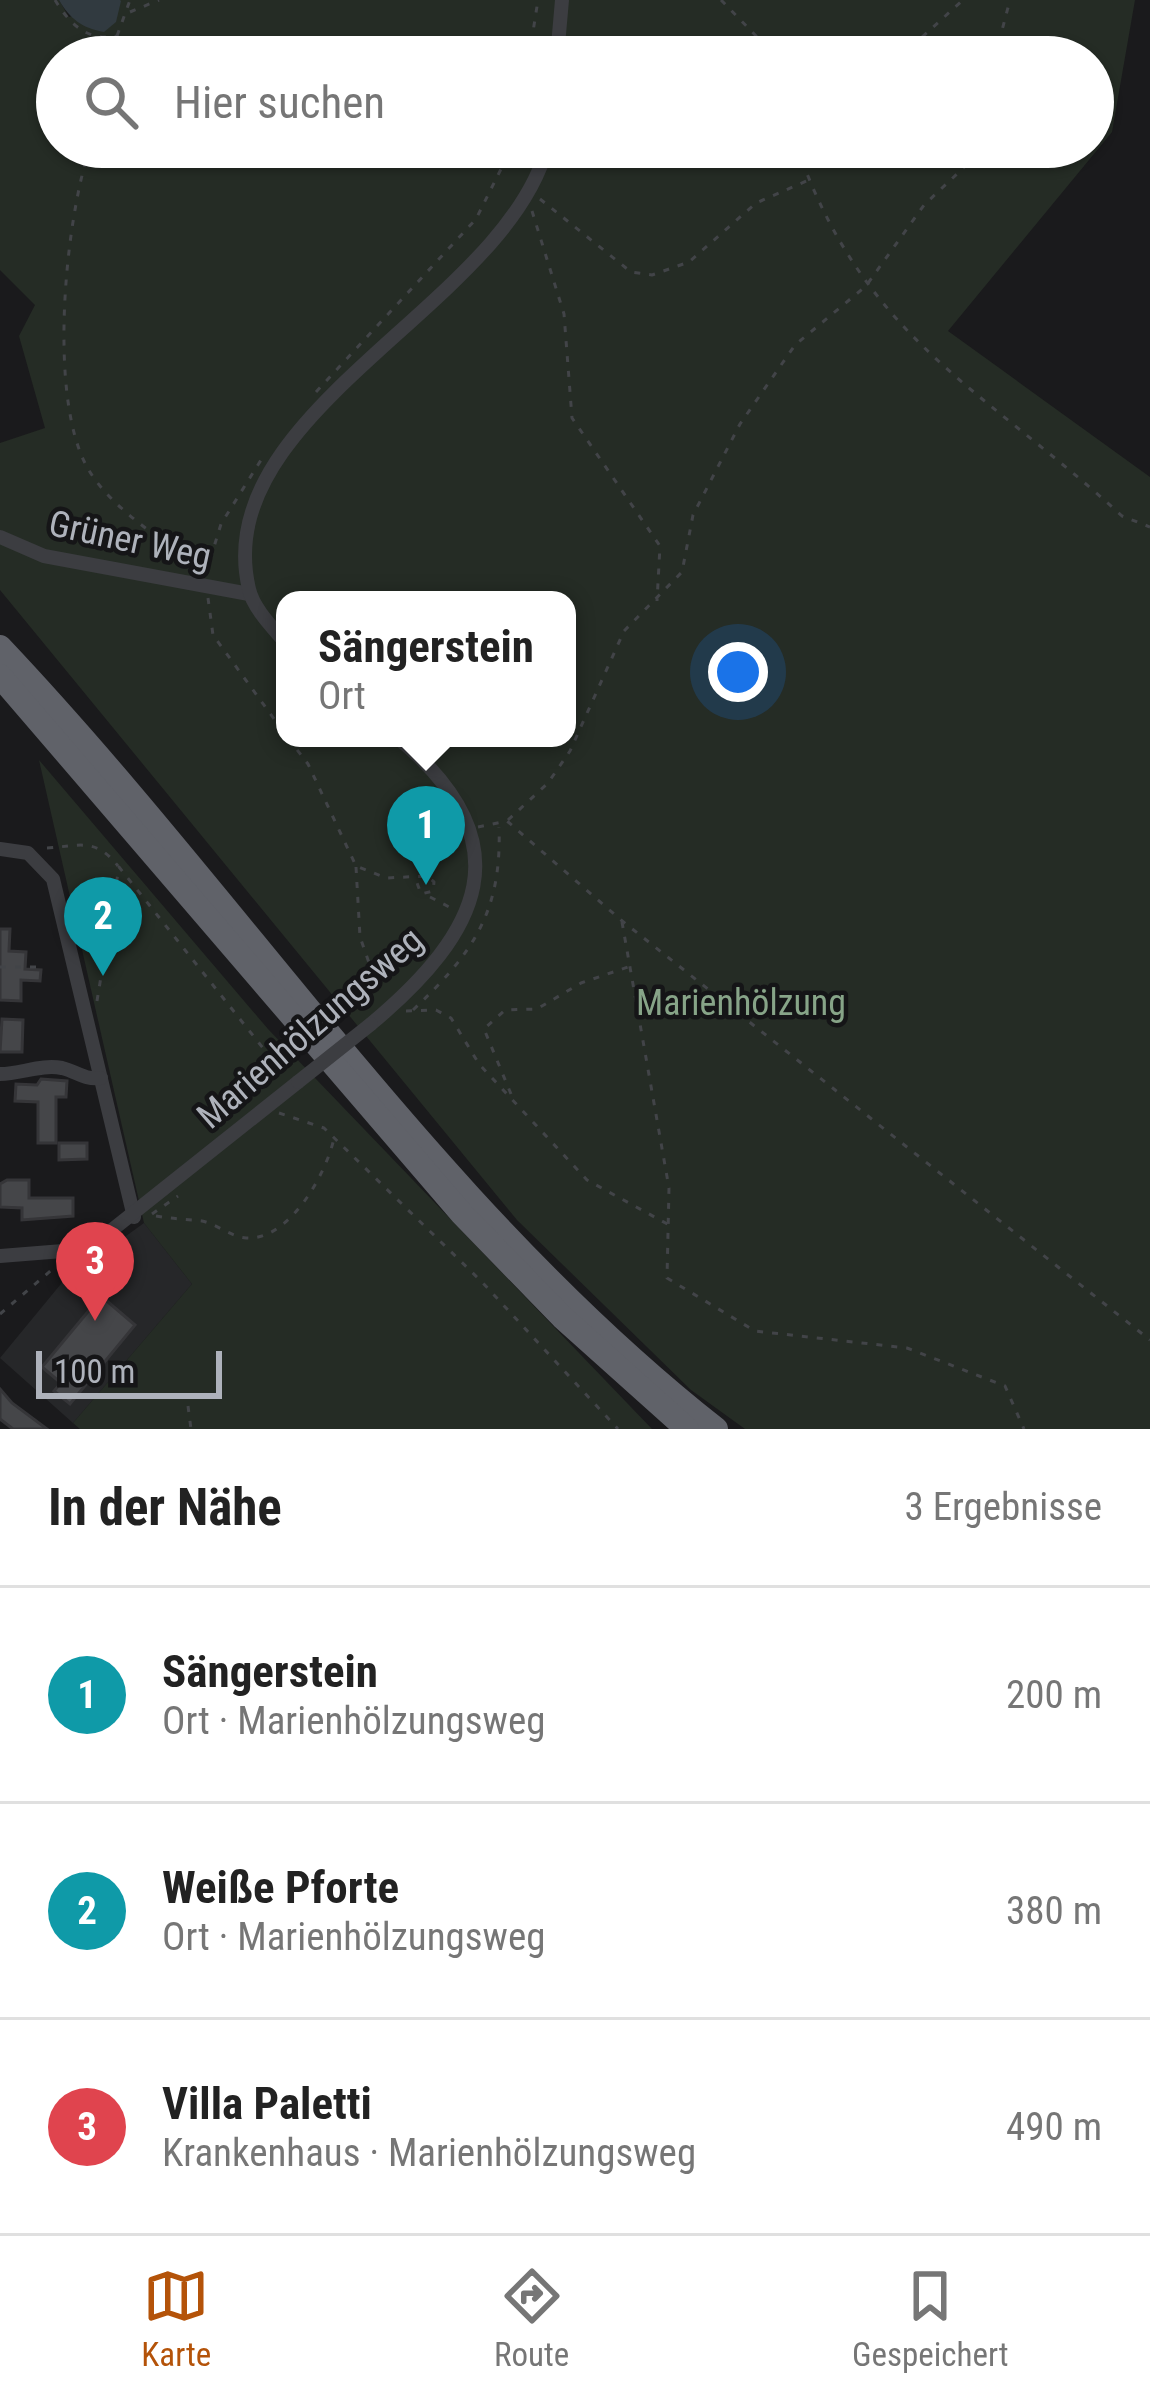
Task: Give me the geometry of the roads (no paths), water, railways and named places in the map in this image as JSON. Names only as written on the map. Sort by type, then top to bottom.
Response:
[{"type":"highway","points":[[0,647],[477,1205],[575,1305],[716,1429]]},
{"type":"highway","points":[[0,676],[446,1197],[562,1317],[687,1429]]},
{"type":"street","points":[[559,36],[562,0]]},
{"type":"street","points":[[276,630],[249,594],[253,515],[289,445],[373,354],[481,257],[528,196],[539,168]]},
{"type":"street","name":"Grüner Weg","points":[[0,537],[44,556],[249,594]]},
{"type":"street","name":"Marienhölzungsweg","points":[[0,1256],[88,1250],[436,967],[466,915],[473,861],[470,827],[461,801],[407,747]]},
{"type":"street","points":[[0,849],[43,854],[53,879],[134,1216]]},
{"type":"street","points":[[0,1074],[38,1067],[101,1078]]},
{"type":"place","name":"Sängerstein","points":[[426,885]]},
{"type":"place","name":"Weiße Pforte","points":[[103,976]]},
{"type":"place","name":"Villa Paletti","points":[[95,1321]]},
{"type":"park label","name":"Marienhölzung","points":[[741,1003]]}]
